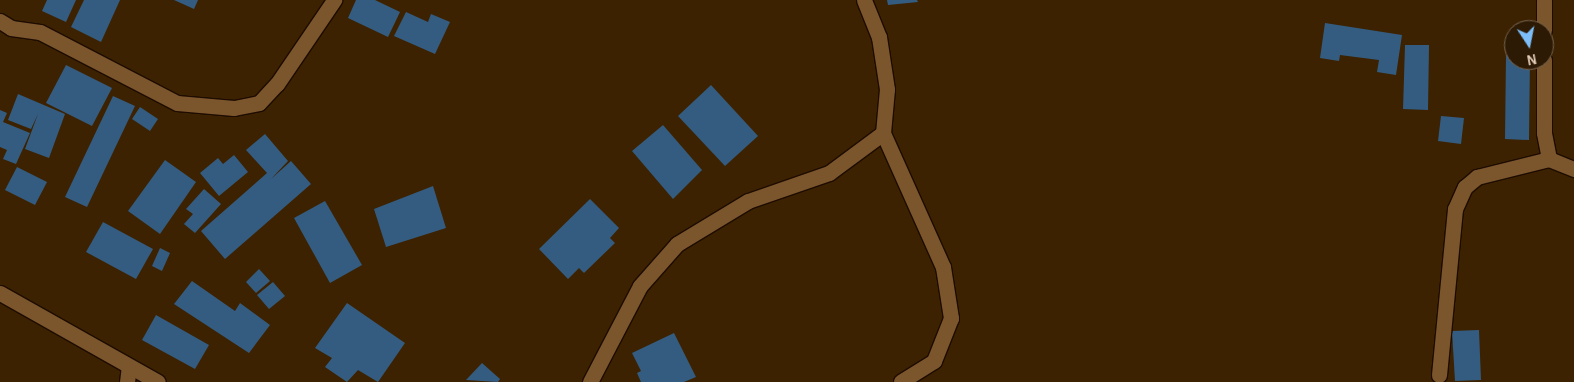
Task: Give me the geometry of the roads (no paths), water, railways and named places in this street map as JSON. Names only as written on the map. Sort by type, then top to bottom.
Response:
[{"type":"street","points":[[0,22],[11,28],[40,32],[177,103],[234,108],[260,103],[278,84],[334,0]]},
{"type":"street","points":[[864,0],[879,37],[887,89],[883,133],[943,267],[951,318],[934,361],[900,382]]},
{"type":"street","points":[[1544,0],[1544,20]]},
{"type":"street","points":[[1544,70],[1544,133],[1549,159]]},
{"type":"street","points":[[590,382],[640,286],[677,244],[748,201],[829,173],[883,133]]},
{"type":"street","points":[[1439,375],[1455,209],[1465,187],[1477,177],[1549,159],[1574,169]]},
{"type":"street","points":[[0,293],[158,382]]},
{"type":"street","points":[[127,382],[129,366]]}]
